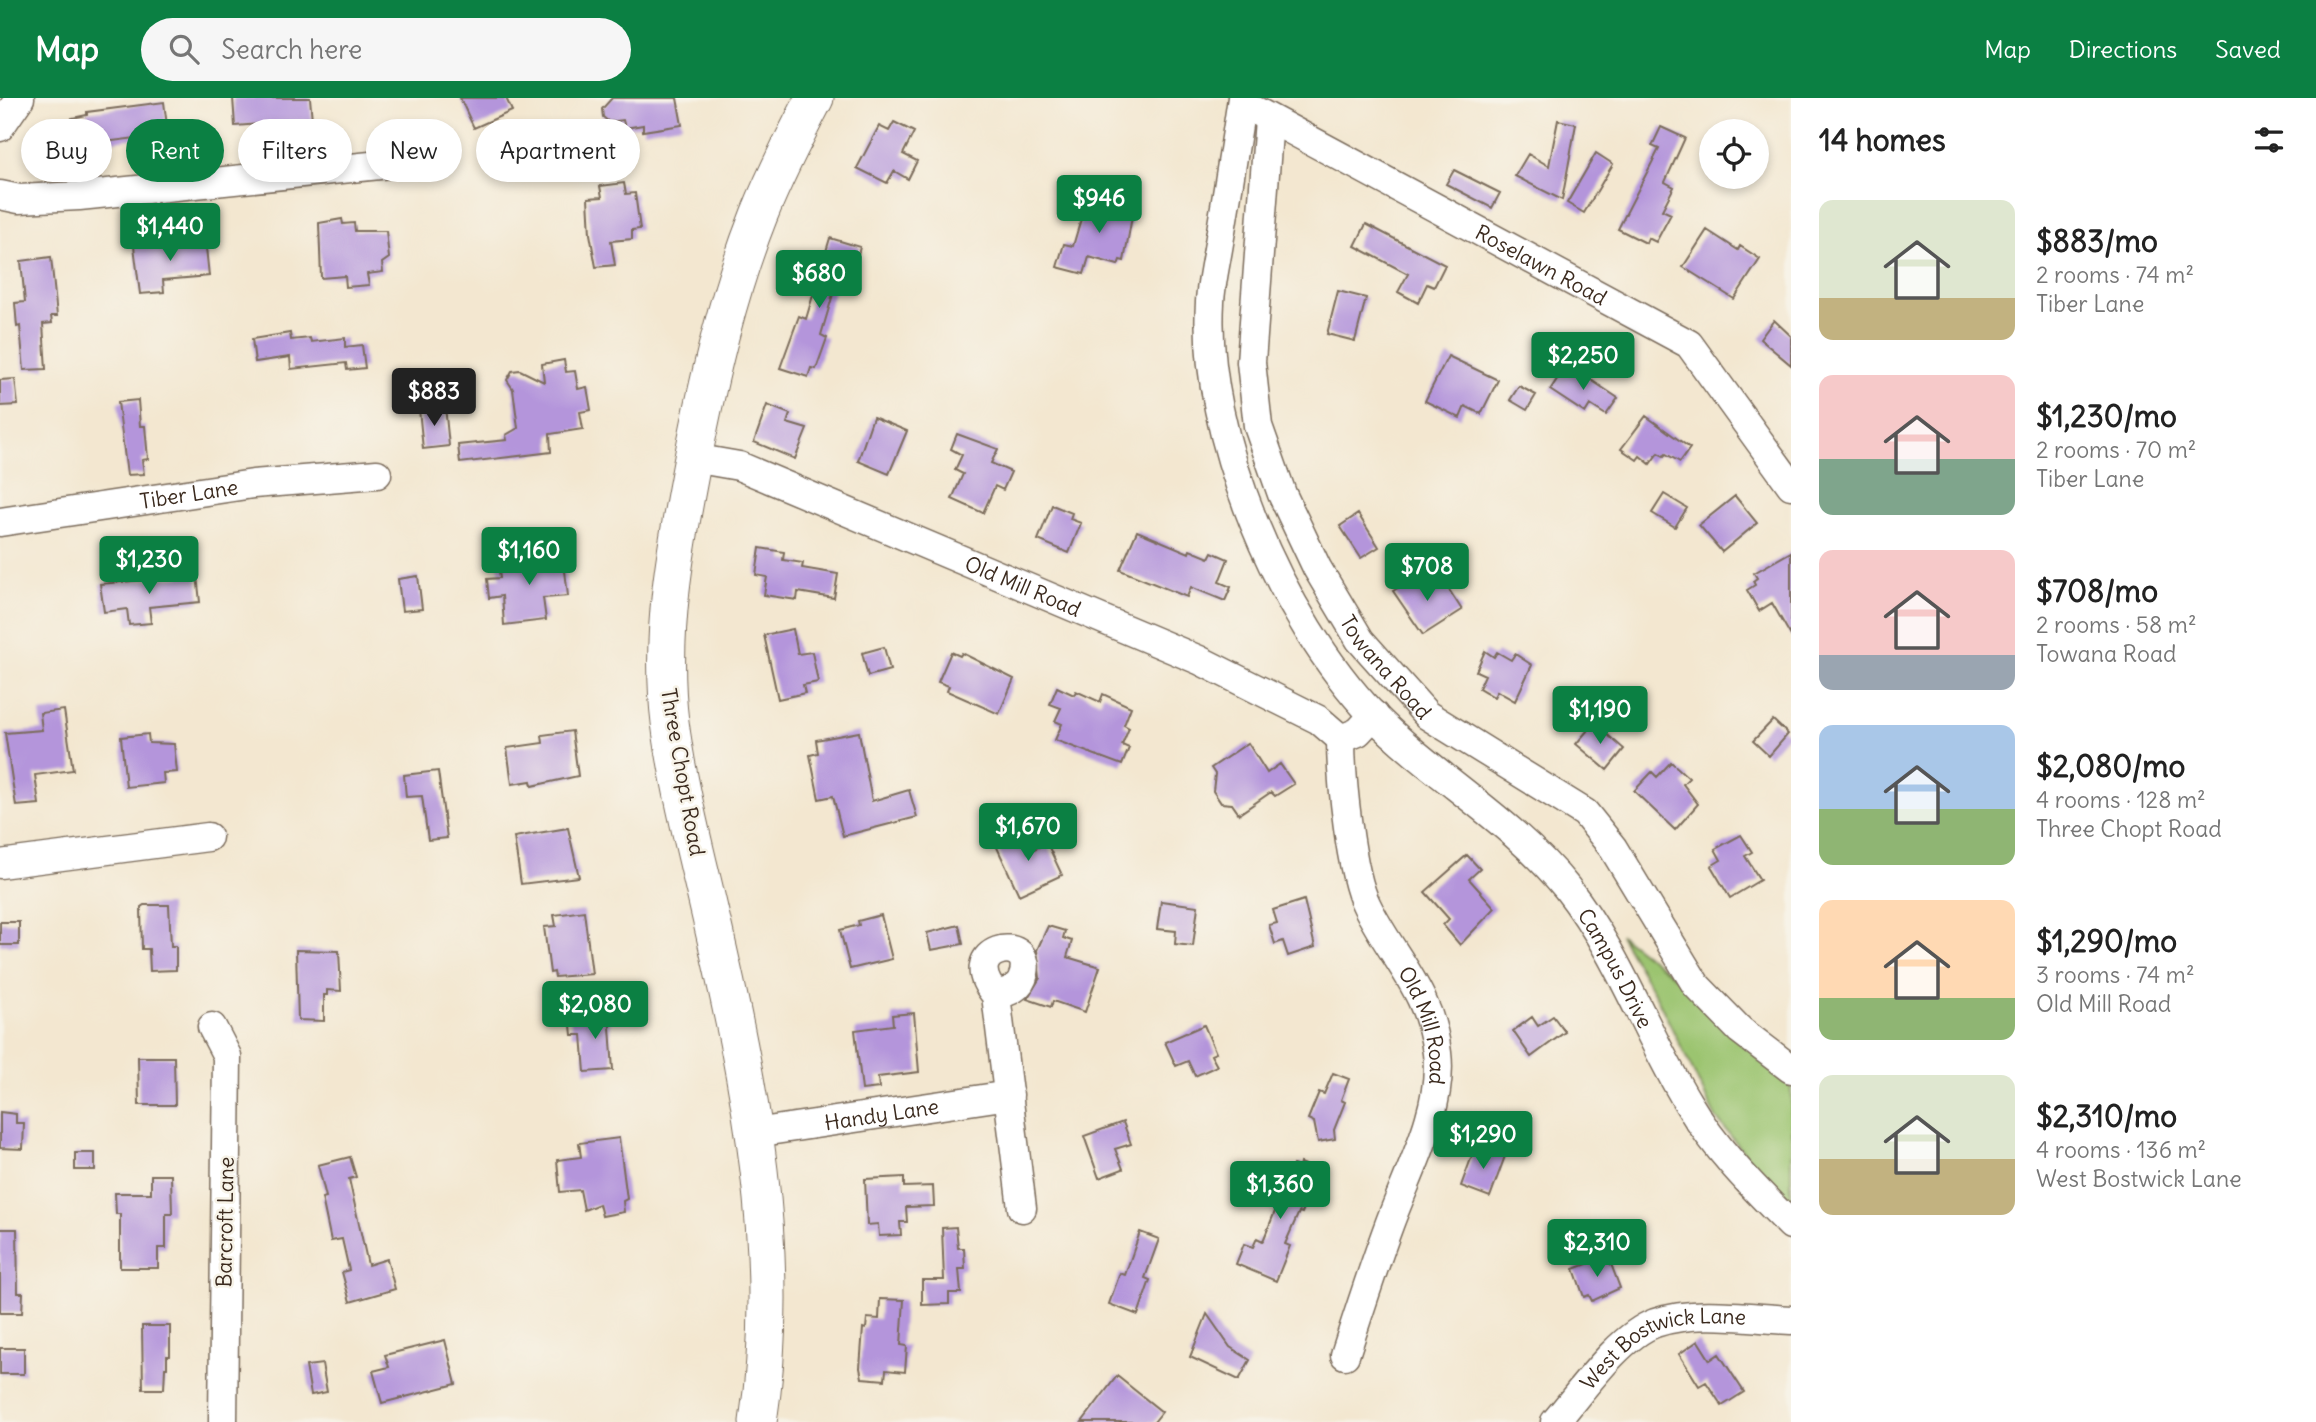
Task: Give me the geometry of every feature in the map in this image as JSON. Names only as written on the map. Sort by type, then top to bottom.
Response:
[{"type":"main road","name":"Three Chopt Road","points":[[758,1422],[768,1322],[766,1257],[755,1133],[733,1012],[680,781],[667,696],[668,610],[693,458],[716,350],[744,259],[776,177],[815,98]]},
{"type":"street","points":[[0,127],[20,98]]},
{"type":"street","name":"Roselawn Road","points":[[1242,101],[1689,344],[1791,485]]},
{"type":"street","name":"Towana Road","points":[[1242,101],[1209,303],[1214,377],[1228,446],[1248,509],[1293,605],[1334,667],[1374,715],[1405,743]]},
{"type":"street","name":"Towana Road","points":[[1269,118],[1251,362],[1258,426],[1282,494],[1317,568],[1360,640],[1427,715],[1585,813],[1613,848],[1696,985],[1740,1030],[1791,1069]]},
{"type":"street","points":[[0,195],[19,199],[79,196],[366,166]]},
{"type":"street","name":"Old Mill Road","points":[[693,458],[739,467],[1199,660],[1319,720],[1341,739],[1341,772],[1361,891],[1372,916],[1412,978],[1429,1018],[1437,1054],[1435,1102],[1381,1246],[1345,1355]]},
{"type":"street","name":"Tiber Lane","points":[[0,522],[253,484],[377,474]]},
{"type":"street","points":[[1341,739],[1358,732],[1374,715]]},
{"type":"street","points":[[1405,743],[1427,715]]},
{"type":"street","name":"Campus Drive","points":[[1405,743],[1517,835],[1565,886],[1614,957],[1689,1106],[1749,1183],[1791,1224]]},
{"type":"street","points":[[0,864],[208,837]]},
{"type":"street","points":[[996,995],[1022,1208]]},
{"type":"street","name":"Barcroft Lane","points":[[212,1027],[227,1056],[223,1422]]},
{"type":"street","name":"Handy Lane","points":[[755,1133],[1009,1095]]},
{"type":"street","name":"West Bostwick Lane","points":[[1555,1422],[1631,1338],[1656,1323],[1692,1317],[1791,1320]]},
{"type":"green space","points":[[1620,935],[1791,1066],[1791,1210],[1716,1118],[1657,998]]},
{"type":"building","points":[[233,98],[310,98],[312,119],[238,119],[238,126],[235,126]]},
{"type":"building","points":[[460,98],[506,98],[512,111],[494,119],[476,119],[474,128]]},
{"type":"building","points":[[612,98],[677,98],[682,125],[643,131],[640,119],[605,119],[602,109]]},
{"type":"building","points":[[164,102],[166,119],[126,119],[126,139],[112,141],[112,119],[72,119],[87,115],[87,112]]},
{"type":"building","points":[[1558,120],[1576,124],[1562,200],[1515,176],[1528,154],[1549,166]]},
{"type":"building","points":[[894,122],[914,132],[903,154],[917,161],[908,179],[894,171],[887,183],[857,168],[879,126],[889,131]]},
{"type":"building","points":[[1661,127],[1685,138],[1665,182],[1674,187],[1662,210],[1671,214],[1656,242],[1648,238],[1646,243],[1618,229],[1659,149],[1652,146]]},
{"type":"building","points":[[1596,153],[1613,164],[1584,213],[1567,203]]},
{"type":"building","points":[[1454,170],[1500,193],[1492,208],[1446,184]]},
{"type":"building","points":[[624,183],[626,194],[635,193],[640,229],[632,230],[632,239],[611,241],[615,265],[596,267],[590,234],[588,198],[602,197],[600,186]]},
{"type":"building","points":[[1097,193],[1118,197],[1116,208],[1133,211],[1124,261],[1120,260],[1118,265],[1089,257],[1084,274],[1057,267],[1064,244],[1073,246],[1086,202],[1095,203]]},
{"type":"building","points":[[342,219],[343,224],[354,223],[355,231],[386,231],[389,258],[382,263],[383,272],[367,274],[369,285],[346,287],[345,276],[321,278],[319,223]]},
{"type":"building","points":[[1366,224],[1445,265],[1434,287],[1427,284],[1418,303],[1398,292],[1408,274],[1355,246]]},
{"type":"building","points":[[1707,230],[1738,250],[1740,246],[1760,259],[1734,299],[1683,267]]},
{"type":"building","points":[[205,238],[209,276],[163,280],[164,292],[140,294],[134,246]]},
{"type":"building","points":[[830,238],[860,247],[856,263],[851,262],[844,286],[836,284],[821,335],[827,338],[816,369],[811,368],[808,377],[780,368],[799,316],[806,319]]},
{"type":"building","points":[[51,257],[57,316],[51,316],[52,323],[43,324],[46,369],[24,370],[15,303],[25,302],[21,261]]},
{"type":"building","points":[[1338,291],[1366,298],[1355,341],[1327,334]]},
{"type":"building","points":[[1774,320],[1791,336],[1791,365],[1760,339]]},
{"type":"building","points":[[290,333],[291,340],[310,338],[311,342],[345,338],[345,347],[362,345],[365,368],[347,370],[346,363],[291,369],[290,357],[255,362],[252,339]]},
{"type":"building","points":[[1448,356],[1498,380],[1481,414],[1465,406],[1460,418],[1425,401]]},
{"type":"building","points":[[564,360],[566,372],[575,371],[578,389],[587,387],[591,410],[580,412],[583,429],[550,434],[551,452],[460,463],[458,445],[507,440],[506,435],[518,428],[513,389],[507,380],[512,371],[520,370],[544,382],[542,364]]},
{"type":"building","points":[[1567,364],[1618,398],[1606,415],[1590,405],[1585,413],[1550,390]]},
{"type":"building","points":[[15,379],[18,405],[0,406],[0,380]]},
{"type":"building","points":[[1519,386],[1536,395],[1527,410],[1510,400]]},
{"type":"building","points":[[138,400],[140,426],[145,426],[148,459],[142,460],[144,474],[127,475],[118,402]]},
{"type":"building","points":[[767,405],[790,414],[787,423],[807,429],[795,459],[754,442]]},
{"type":"building","points":[[445,406],[449,446],[423,449],[419,409]]},
{"type":"building","points":[[1646,416],[1690,448],[1680,462],[1666,454],[1664,456],[1658,453],[1650,464],[1640,456],[1637,460],[1621,449]]},
{"type":"building","points":[[873,417],[907,431],[889,474],[858,461]]},
{"type":"building","points":[[957,434],[998,449],[991,463],[1011,472],[1003,490],[995,486],[983,513],[952,499],[963,474],[955,470],[962,455],[951,449]]},
{"type":"building","points":[[1664,494],[1687,508],[1675,527],[1652,513]]},
{"type":"building","points":[[1735,496],[1757,523],[1722,552],[1699,525]]},
{"type":"building","points":[[1052,505],[1072,513],[1070,519],[1081,523],[1069,553],[1038,540]]},
{"type":"building","points":[[1358,514],[1379,547],[1361,558],[1340,526]]},
{"type":"building","points":[[1137,531],[1189,553],[1190,550],[1209,558],[1212,552],[1228,559],[1219,582],[1231,587],[1225,601],[1191,587],[1187,597],[1120,570]]},
{"type":"building","points":[[760,548],[784,552],[783,560],[803,563],[802,568],[838,574],[834,598],[798,592],[797,600],[764,595],[767,577],[756,575]]},
{"type":"building","points":[[1791,552],[1791,636],[1772,603],[1759,611],[1747,590],[1755,585],[1753,581],[1757,578],[1754,573]]},
{"type":"building","points":[[563,554],[568,596],[543,598],[546,620],[504,625],[502,596],[489,598],[487,579],[500,578],[498,564]]},
{"type":"building","points":[[1422,573],[1431,586],[1442,579],[1462,610],[1423,635],[1393,591]]},
{"type":"building","points":[[197,575],[200,602],[149,607],[151,623],[129,625],[127,609],[104,612],[100,584]]},
{"type":"building","points":[[418,576],[422,609],[402,611],[398,579]]},
{"type":"building","points":[[793,629],[798,654],[812,652],[818,682],[803,685],[805,693],[778,699],[764,635]]},
{"type":"building","points":[[884,647],[890,670],[868,676],[862,653]]},
{"type":"building","points":[[1485,651],[1494,657],[1497,652],[1511,660],[1515,654],[1532,665],[1515,701],[1497,691],[1494,697],[1479,688],[1485,675],[1476,671]]},
{"type":"building","points":[[951,652],[960,656],[962,653],[1014,679],[999,714],[947,691],[949,686],[938,682]]},
{"type":"building","points":[[1057,687],[1074,695],[1076,691],[1100,702],[1103,694],[1131,707],[1124,725],[1129,728],[1122,745],[1129,748],[1122,765],[1055,740],[1062,724],[1055,721],[1061,708],[1050,704]]},
{"type":"building","points":[[64,710],[73,770],[35,775],[39,804],[16,806],[5,733],[42,730],[40,713]]},
{"type":"building","points":[[1773,720],[1788,734],[1769,756],[1753,741]]},
{"type":"building","points":[[1594,723],[1624,749],[1607,770],[1576,744]]},
{"type":"building","points":[[572,731],[578,776],[532,786],[531,781],[512,784],[507,748],[543,743],[542,735]]},
{"type":"building","points":[[859,732],[872,801],[909,790],[917,817],[843,836],[833,796],[819,799],[810,755],[818,753],[816,740]]},
{"type":"building","points":[[148,734],[149,743],[174,744],[177,772],[163,773],[164,783],[126,787],[121,737]]},
{"type":"building","points":[[1248,743],[1267,773],[1280,764],[1294,784],[1275,796],[1271,792],[1239,814],[1232,804],[1221,803],[1213,791],[1215,774],[1211,768]]},
{"type":"building","points":[[1671,762],[1689,778],[1683,784],[1698,804],[1675,830],[1634,791],[1652,772],[1657,777]]},
{"type":"building","points":[[438,771],[447,838],[428,840],[422,796],[406,797],[404,775]]},
{"type":"building","points":[[568,828],[579,877],[521,884],[514,837]]},
{"type":"building","points":[[1019,832],[1028,852],[1047,843],[1062,875],[1019,895],[995,843]]},
{"type":"building","points":[[1741,835],[1752,852],[1745,856],[1760,880],[1730,898],[1711,866],[1721,860],[1715,849]]},
{"type":"building","points":[[1467,855],[1480,869],[1469,879],[1495,908],[1460,945],[1443,925],[1449,919],[1425,892]]},
{"type":"building","points":[[1304,900],[1315,947],[1288,956],[1283,941],[1275,944],[1269,925],[1277,923],[1273,910]]},
{"type":"building","points":[[1161,901],[1198,906],[1193,946],[1175,944],[1176,931],[1157,929]]},
{"type":"building","points":[[169,905],[171,946],[176,946],[176,970],[150,971],[149,949],[142,949],[141,907]]},
{"type":"building","points":[[584,911],[592,974],[555,977],[554,972],[550,973],[544,927],[556,926],[554,915]]},
{"type":"building","points":[[881,915],[892,959],[850,969],[840,930],[859,925],[858,921]]},
{"type":"building","points":[[0,922],[19,922],[19,945],[0,945]]},
{"type":"building","points":[[959,925],[963,944],[931,950],[927,933]]},
{"type":"building","points":[[1048,926],[1065,931],[1063,938],[1072,941],[1067,957],[1100,967],[1085,1012],[1053,1001],[1051,1007],[1027,999],[1040,978],[1037,950]]},
{"type":"building","points":[[296,950],[339,951],[341,991],[327,990],[327,995],[324,995],[324,1021],[298,1020]]},
{"type":"building","points":[[609,1013],[613,1070],[585,1072],[582,1035],[572,1035],[570,1016]]},
{"type":"building","points":[[914,1013],[919,1072],[878,1077],[879,1088],[862,1090],[855,1030],[893,1025],[892,1015]]},
{"type":"building","points":[[1553,1016],[1565,1032],[1531,1057],[1513,1031],[1532,1017],[1538,1026]]},
{"type":"building","points":[[1204,1025],[1216,1053],[1211,1055],[1217,1066],[1195,1076],[1188,1061],[1176,1066],[1165,1042]]},
{"type":"building","points":[[138,1057],[174,1057],[175,1105],[139,1105]]},
{"type":"building","points":[[1333,1073],[1349,1079],[1341,1100],[1345,1102],[1334,1130],[1335,1139],[1318,1142],[1314,1122],[1308,1119],[1319,1092],[1324,1094]]},
{"type":"building","points":[[0,1112],[16,1114],[16,1123],[24,1123],[23,1149],[0,1148]]},
{"type":"building","points":[[1123,1122],[1131,1144],[1115,1149],[1123,1169],[1099,1178],[1084,1136]]},
{"type":"building","points":[[619,1138],[627,1199],[623,1201],[624,1212],[602,1216],[599,1204],[584,1210],[580,1190],[560,1192],[557,1160],[581,1157],[579,1143]]},
{"type":"building","points":[[1476,1145],[1505,1156],[1490,1197],[1461,1186]]},
{"type":"building","points":[[75,1153],[95,1153],[95,1170],[75,1170]]},
{"type":"building","points":[[350,1157],[356,1177],[349,1179],[368,1265],[387,1259],[395,1289],[350,1302],[342,1272],[349,1270],[342,1239],[331,1241],[322,1198],[326,1197],[318,1165]]},
{"type":"building","points":[[1300,1163],[1319,1171],[1302,1213],[1299,1212],[1285,1244],[1290,1246],[1276,1281],[1236,1264],[1244,1244],[1253,1247],[1257,1238],[1263,1241],[1278,1204],[1268,1200],[1282,1166],[1291,1169],[1293,1165],[1299,1167]]},
{"type":"building","points":[[151,1175],[171,1175],[172,1214],[166,1214],[166,1248],[158,1248],[158,1268],[120,1268],[120,1214],[116,1214],[115,1193],[151,1193]]},
{"type":"building","points":[[904,1177],[904,1187],[933,1186],[934,1206],[906,1207],[907,1222],[900,1222],[901,1235],[879,1236],[878,1224],[867,1225],[865,1179]]},
{"type":"building","points":[[956,1227],[958,1248],[964,1248],[965,1269],[959,1269],[961,1293],[949,1293],[949,1304],[922,1305],[922,1280],[944,1280],[942,1228]]},
{"type":"building","points":[[0,1229],[17,1229],[18,1293],[23,1293],[22,1313],[0,1313]]},
{"type":"building","points":[[1140,1232],[1159,1239],[1145,1278],[1150,1280],[1138,1315],[1109,1304],[1120,1273],[1125,1275]]},
{"type":"building","points":[[1608,1256],[1620,1288],[1592,1301],[1589,1295],[1584,1297],[1574,1269]]},
{"type":"building","points":[[880,1299],[904,1300],[901,1345],[907,1346],[905,1372],[886,1370],[885,1380],[862,1378],[860,1368],[863,1328],[866,1329],[867,1318],[879,1319]]},
{"type":"building","points":[[1207,1314],[1230,1347],[1250,1360],[1239,1380],[1190,1357]]},
{"type":"building","points":[[142,1326],[170,1326],[170,1356],[167,1356],[164,1389],[143,1389]]},
{"type":"building","points":[[445,1340],[456,1384],[382,1403],[373,1371],[389,1367],[385,1355]]},
{"type":"building","points":[[1698,1341],[1710,1360],[1719,1354],[1744,1392],[1722,1406],[1706,1382],[1699,1386],[1679,1354]]},
{"type":"building","points":[[0,1348],[24,1348],[24,1374],[0,1374]]},
{"type":"building","points":[[322,1364],[327,1392],[311,1395],[306,1366]]},
{"type":"building","points":[[1117,1376],[1162,1412],[1154,1422],[1082,1422]]}]
